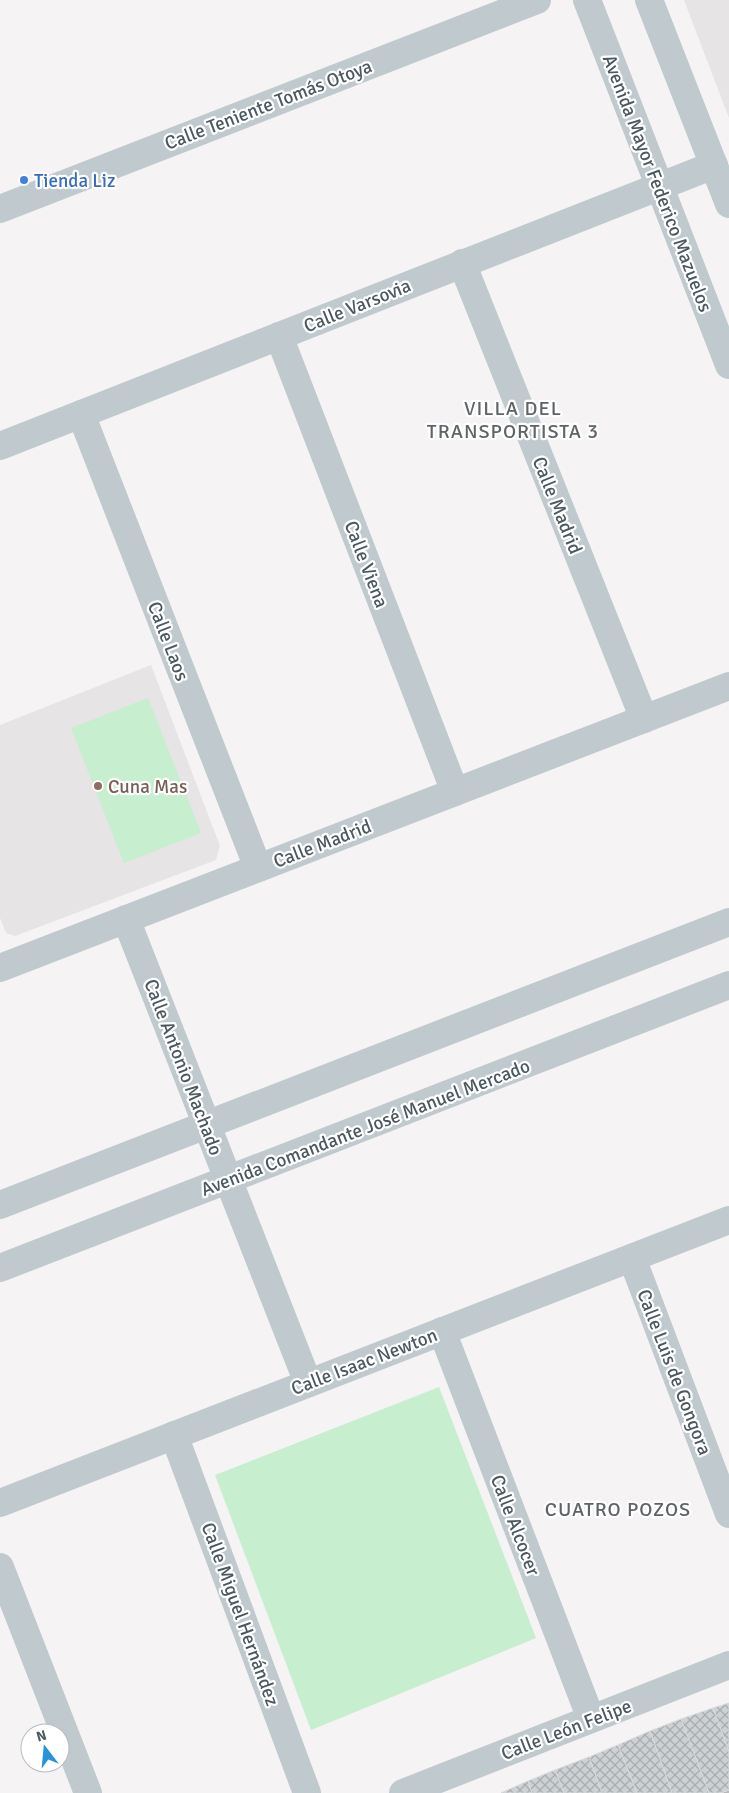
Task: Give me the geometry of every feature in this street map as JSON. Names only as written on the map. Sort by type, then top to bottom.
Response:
[{"type":"street","name":"Calle Teniente Tomás Otoya","points":[[0,209],[536,0]]},
{"type":"street","name":"Avenida Mayor Federico Mazuelos","points":[[587,0],[729,365]]},
{"type":"street","points":[[649,0],[729,204]]},
{"type":"street","name":"Calle Varsovia","points":[[0,446],[714,165]]},
{"type":"street","name":"Calle Madrid","points":[[462,263],[644,719]]},
{"type":"street","name":"Calle Viena","points":[[279,336],[455,792]]},
{"type":"street","name":"Calle Laos","points":[[81,414],[258,868]]},
{"type":"street","name":"Calle Madrid","points":[[0,968],[729,686]]},
{"type":"street","name":"Calle Antonio Machado","points":[[126,919],[308,1383]]},
{"type":"street","points":[[0,1205],[729,922]]},
{"type":"street","name":"Avenida Comandante José Manuel Mercado","points":[[0,1268],[729,985]]},
{"type":"street","name":"Calle Isaac Newton","points":[[0,1503],[729,1220]]},
{"type":"street","name":"Calle Luis de Gongora","points":[[632,1258],[729,1514]]},
{"type":"street","name":"Calle Alcocer","points":[[442,1331],[591,1719]]},
{"type":"street","name":"Calle Miguel Hernández","points":[[174,1435],[307,1793]]},
{"type":"street","points":[[0,1568],[88,1793]]},
{"type":"street","name":"Calle León Felipe","points":[[403,1793],[463,1782],[591,1719],[729,1665]]},
{"type":"shaded area","points":[[684,0],[729,0],[729,118]]},
{"type":"shaded area","name":"Cuna Mas","points":[[151,665],[220,846],[216,860],[15,936],[6,933],[0,918],[0,725]]},
{"type":"green space","points":[[148,698],[201,833],[124,863],[71,728]]},
{"type":"green space","points":[[439,1387],[536,1638],[311,1730],[215,1475]]},
{"type":"building","points":[[729,1703],[729,1752],[713,1708]]},
{"type":"building","points":[[713,1708],[729,1752],[729,1790],[719,1793],[709,1793],[681,1719]]},
{"type":"building","points":[[681,1719],[709,1793],[672,1793],[650,1731]]},
{"type":"building","points":[[650,1731],[672,1793],[637,1793],[618,1745]]},
{"type":"building","points":[[618,1745],[637,1793],[602,1793],[589,1757]]},
{"type":"building","points":[[589,1757],[602,1793],[564,1793],[555,1770]]},
{"type":"building","points":[[555,1770],[564,1793],[532,1793],[528,1781]]},
{"type":"building","points":[[528,1781],[532,1793],[501,1793]]},
{"type":"place","name":"Tienda Liz","points":[[24,180]]},
{"type":"place","name":"Cuna Mas","points":[[98,786]]},
{"type":"district","name":"VILLA DEL TRANSPORTISTA 3","points":[[513,420]]},
{"type":"district","name":"CUATRO POZOS","points":[[618,1509]]}]
